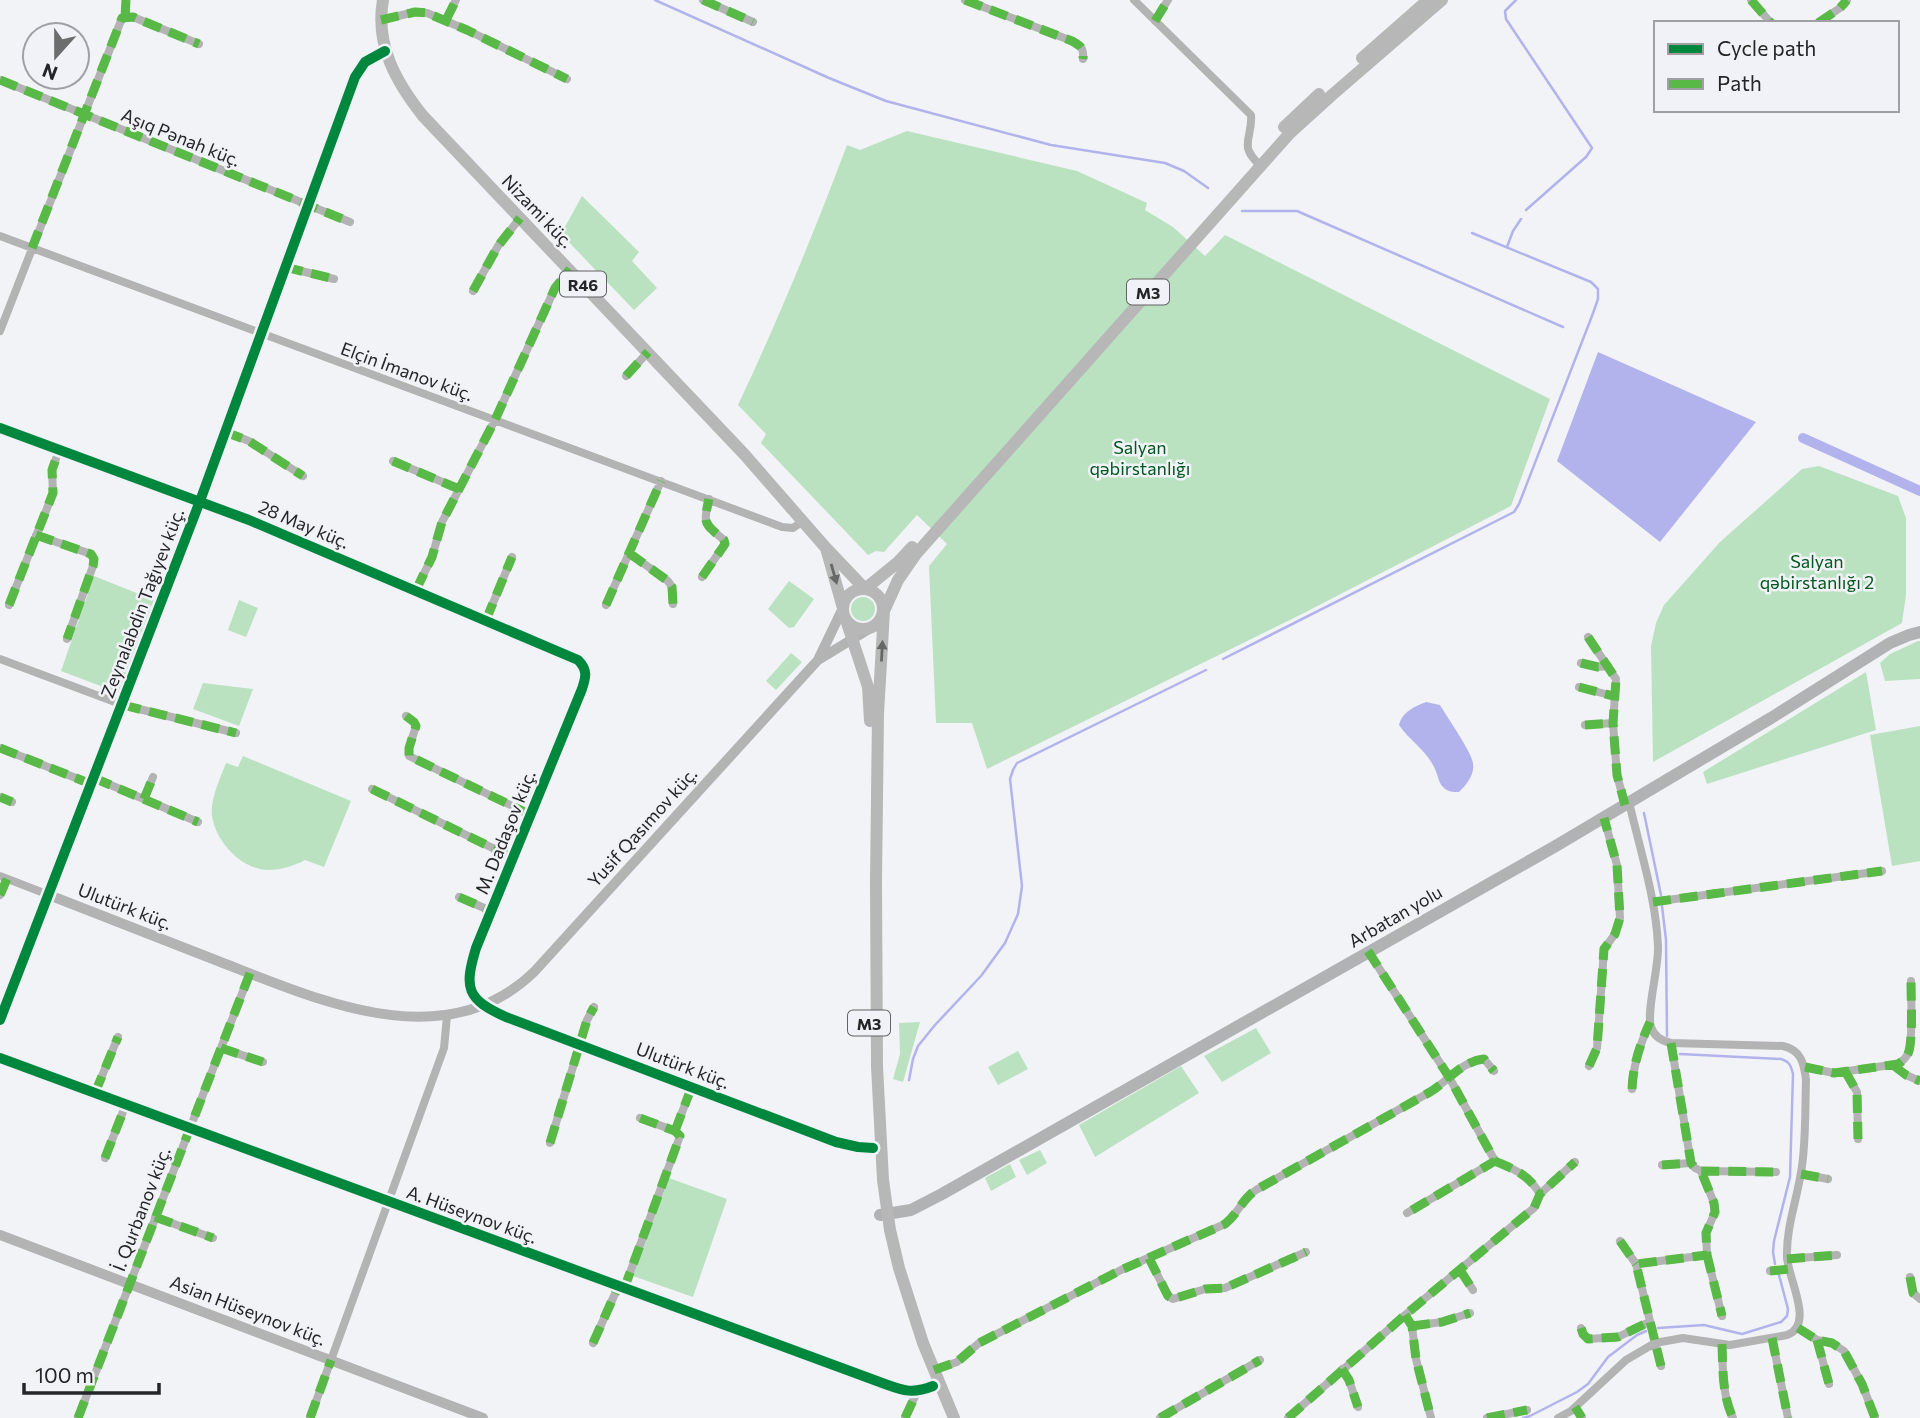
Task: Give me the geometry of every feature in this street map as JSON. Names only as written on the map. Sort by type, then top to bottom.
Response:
[{"type":"main road","name":"Nizami küç.","points":[[383,0],[381,20],[386,51],[402,87],[423,116],[744,454],[865,589]]},
{"type":"main road","points":[[865,589],[909,550],[1258,163],[1304,108],[1428,0]]},
{"type":"main road","name":"M3","points":[[884,611],[898,580],[916,554],[1258,163],[1442,0]]},
{"type":"main road","points":[[826,548],[845,614],[856,628],[874,626],[884,611]]},
{"type":"main road","points":[[845,614],[845,601],[853,592],[871,590],[881,598],[884,611],[878,714],[876,1026],[884,1214],[923,1343],[954,1418]]},
{"type":"main road","name":"M3","points":[[845,614],[865,672],[870,709],[869,1035],[875,1180],[884,1214],[889,1257],[901,1302],[946,1418]]},
{"type":"main road","name":"Arbatan yolu","points":[[884,1214],[911,1210],[942,1194],[1604,818],[1771,719],[1890,643],[1920,632]]},
{"type":"street","points":[[0,331],[121,19],[125,16],[126,0]]},
{"type":"street","points":[[446,20],[456,0]]},
{"type":"street","points":[[703,0],[752,22]]},
{"type":"street","points":[[965,0],[991,4],[1081,46],[1083,59]]},
{"type":"street","points":[[1134,0],[1251,115],[1247,141],[1249,154],[1258,163]]},
{"type":"street","points":[[1155,20],[1168,0]]},
{"type":"street","points":[[1751,0],[1769,21]]},
{"type":"street","points":[[1821,21],[1847,0]]},
{"type":"street","points":[[381,20],[415,12],[427,13],[566,79]]},
{"type":"street","points":[[125,16],[200,44]]},
{"type":"street","name":"Zeynalabdin Tağıyev küç.","points":[[0,1020],[5,995],[93,781],[200,501],[355,77],[365,62],[386,51]]},
{"type":"street","name":"Aşıq Pənah küç.","points":[[0,80],[350,222]]},
{"type":"street","points":[[473,292],[498,246],[520,218]]},
{"type":"street","name":"Elçin İmanov küç.","points":[[0,236],[788,528],[793,528],[803,521]]},
{"type":"street","points":[[285,267],[334,279]]},
{"type":"street","points":[[416,590],[432,557],[442,522],[495,420],[555,288],[570,269]]},
{"type":"street","points":[[626,376],[648,352]]},
{"type":"street","name":"28 May küç.","points":[[0,428],[200,501],[295,539],[570,655],[578,660],[586,671]]},
{"type":"street","points":[[225,432],[249,441],[303,476]]},
{"type":"street","points":[[9,605],[53,493],[52,470],[60,450]]},
{"type":"street","points":[[393,461],[459,489]]},
{"type":"street","points":[[606,605],[661,481]]},
{"type":"street","points":[[702,577],[725,544],[704,519],[709,499]]},
{"type":"street","points":[[36,535],[91,555],[94,559],[67,639]]},
{"type":"street","points":[[629,553],[668,582],[672,587],[673,604]]},
{"type":"street","points":[[486,620],[512,557]]},
{"type":"street","points":[[818,660],[845,614]]},
{"type":"street","points":[[818,660],[874,626]]},
{"type":"street","points":[[1588,637],[1616,679],[1613,723],[1618,775],[1653,902],[1658,958],[1650,1022],[1643,1036],[1633,1072],[1632,1089]]},
{"type":"street","points":[[0,659],[122,705],[236,733]]},
{"type":"street","name":"Yusif Qasımov küç.","points":[[484,1005],[513,990],[534,972],[818,660]]},
{"type":"street","points":[[1581,663],[1608,666]]},
{"type":"street","name":"M. Dadaşov küç.","points":[[484,1005],[470,987],[469,975],[476,948],[582,689],[586,671]]},
{"type":"street","points":[[1579,687],[1614,696]]},
{"type":"street","points":[[406,716],[416,726],[409,756],[531,815]]},
{"type":"street","points":[[1585,726],[1613,723]]},
{"type":"street","points":[[0,748],[144,799],[198,822]]},
{"type":"street","points":[[144,799],[153,777]]},
{"type":"street","points":[[372,789],[513,858]]},
{"type":"street","points":[[0,797],[12,802]]},
{"type":"street","points":[[1589,1066],[1597,1048],[1604,949],[1615,934],[1620,918],[1617,865],[1604,818]]},
{"type":"street","points":[[1653,902],[1882,871]]},
{"type":"street","points":[[0,895],[4,877]]},
{"type":"street","name":"Ulutürk küç.","points":[[4,877],[334,1003],[384,1014],[419,1017],[447,1016],[484,1005],[506,1017],[836,1142],[873,1148]]},
{"type":"street","points":[[459,897],[491,911]]},
{"type":"street","points":[[1368,951],[1449,1077],[1495,1161],[1523,1174],[1534,1183],[1540,1194]]},
{"type":"street","name":"İ. Qurbanov küç.","points":[[78,1418],[250,973]]},
{"type":"street","points":[[1805,1067],[1827,1073],[1898,1064],[1909,1053],[1911,981]]},
{"type":"street","points":[[550,1143],[587,1020],[594,1007]]},
{"type":"street","points":[[310,1418],[444,1048],[447,1016]]},
{"type":"street","points":[[1558,1418],[1575,1407],[1626,1360],[1655,1343],[1683,1338],[1730,1345],[1794,1333],[1801,1321],[1787,1259],[1789,1230],[1803,1154],[1805,1067],[1800,1055],[1793,1048],[1783,1046],[1671,1043],[1654,1034],[1650,1022]]},
{"type":"street","points":[[95,1093],[118,1037]]},
{"type":"street","points":[[1671,1043],[1691,1163],[1695,1168],[1702,1171],[1776,1172]]},
{"type":"street","points":[[221,1048],[263,1062]]},
{"type":"street","name":"A. Hüseynov küç.","points":[[0,1058],[621,1288],[893,1387],[917,1392]]},
{"type":"street","points":[[934,1370],[957,1362],[979,1343],[1128,1266],[1225,1224],[1236,1214],[1244,1200],[1256,1190],[1433,1090],[1464,1066],[1480,1059],[1487,1061],[1494,1071]]},
{"type":"street","points":[[1893,1065],[1920,1081]]},
{"type":"street","points":[[1845,1071],[1857,1092],[1858,1139]]},
{"type":"street","points":[[675,1131],[692,1086]]},
{"type":"street","points":[[105,1158],[126,1104]]},
{"type":"street","points":[[593,1343],[621,1288],[680,1140],[679,1133],[640,1118]]},
{"type":"street","points":[[1407,1213],[1495,1161]]},
{"type":"street","points":[[1288,1418],[1405,1315],[1534,1209],[1540,1194],[1575,1161]]},
{"type":"street","points":[[1662,1165],[1691,1163]]},
{"type":"street","points":[[1702,1171],[1714,1203],[1715,1212],[1706,1233],[1707,1255],[1721,1316]]},
{"type":"street","points":[[1801,1174],[1828,1179]]},
{"type":"street","points":[[155,1217],[213,1238]]},
{"type":"street","name":"Asian Hüseynov küç.","points":[[0,1235],[483,1418]]},
{"type":"street","points":[[1620,1241],[1636,1264],[1661,1366]]},
{"type":"street","points":[[1149,1258],[1168,1296],[1173,1299],[1205,1289],[1225,1288],[1306,1252]]},
{"type":"street","points":[[1636,1264],[1707,1255]]},
{"type":"street","points":[[1787,1259],[1837,1255]]},
{"type":"street","points":[[1770,1271],[1789,1269]]},
{"type":"street","points":[[1460,1270],[1473,1290]]},
{"type":"street","points":[[1910,1277],[1913,1293],[1920,1299]]},
{"type":"street","points":[[1412,1326],[1453,1319],[1470,1312]]},
{"type":"street","points":[[1405,1315],[1412,1326],[1416,1359],[1431,1418]]},
{"type":"street","points":[[1581,1328],[1588,1339],[1611,1339],[1649,1322]]},
{"type":"street","points":[[1798,1328],[1817,1340],[1832,1343],[1844,1351],[1862,1384],[1875,1418]]},
{"type":"street","points":[[1772,1338],[1788,1418]]},
{"type":"street","points":[[1817,1340],[1829,1384]]},
{"type":"street","points":[[1722,1344],[1724,1391],[1733,1418]]},
{"type":"street","points":[[1160,1418],[1260,1360]]},
{"type":"street","points":[[1342,1369],[1349,1380],[1358,1407]]},
{"type":"street","points":[[905,1418],[917,1392],[933,1387]]},
{"type":"street","points":[[1575,1407],[1583,1418]]},
{"type":"street","points":[[1487,1418],[1527,1410]]},
{"type":"green space","name":"Salyan qəbirstanlığı","points":[[907,131],[1077,171],[1147,203],[1145,210],[1173,227],[1205,256],[1225,235],[1550,399],[1511,506],[1302,614],[987,769],[972,723],[936,723],[929,566],[947,544],[917,515],[884,552],[876,551],[868,555],[761,443],[766,434],[738,405],[795,276],[847,145],[860,150]]},
{"type":"green space","points":[[582,196],[639,252],[632,261],[657,288],[634,310],[561,234]]},
{"type":"green space","name":"Salyan qəbirstanlığı 2","points":[[1819,466],[1898,496],[1906,518],[1906,595],[1902,623],[1653,762],[1651,646],[1656,623],[1664,605],[1720,542],[1802,469]]},
{"type":"green space","points":[[94,576],[154,600],[119,693],[61,671]]},
{"type":"green space","points":[[789,581],[814,599],[794,627],[789,628],[768,609]]},
{"type":"green space","points":[[863,597],[872,600],[875,609],[872,618],[863,621],[854,618],[851,609],[854,600]]},
{"type":"green space","points":[[239,600],[258,608],[246,637],[228,630]]},
{"type":"green space","points":[[1918,641],[1920,679],[1885,681],[1880,663],[1890,654]]},
{"type":"green space","points":[[791,653],[802,662],[776,690],[766,681]]},
{"type":"green space","points":[[1866,672],[1876,730],[1707,784],[1703,772]]},
{"type":"green space","points":[[203,683],[253,689],[239,726],[193,709]]},
{"type":"green space","points":[[1920,726],[1920,861],[1892,866],[1870,735]]},
{"type":"green space","points":[[243,756],[351,801],[324,867],[305,860],[283,868],[258,868],[239,859],[224,844],[214,826],[212,803],[226,763],[238,767]]},
{"type":"green space","points":[[920,1022],[903,1082],[893,1079],[900,1054],[899,1023]]},
{"type":"green space","points":[[1256,1028],[1271,1053],[1222,1082],[1204,1056]]},
{"type":"green space","points":[[1018,1051],[1028,1069],[998,1085],[988,1067]]},
{"type":"green space","points":[[1181,1066],[1199,1093],[1095,1157],[1079,1125]]},
{"type":"green space","points":[[1040,1150],[1047,1163],[1027,1175],[1019,1160]]},
{"type":"green space","points":[[1010,1164],[1016,1177],[991,1191],[985,1178]]},
{"type":"green space","points":[[669,1178],[727,1199],[693,1297],[633,1276]]},
{"type":"water","points":[[1598,352],[1756,422],[1660,542],[1557,461]]},
{"type":"water","points":[[1426,702],[1440,705],[1473,763],[1471,776],[1459,792],[1443,787],[1431,761],[1399,725],[1406,713]]},
{"type":"waterway","points":[[655,0],[886,101],[1051,145],[1165,163],[1184,171],[1208,188]]},
{"type":"waterway","points":[[1516,0],[1505,11],[1506,19],[1592,148],[1586,157],[1526,210]]},
{"type":"waterway","points":[[1242,211],[1297,211],[1563,327]]},
{"type":"waterway","points":[[1507,247],[1521,219]]},
{"type":"waterway","points":[[1223,659],[1514,512],[1519,504],[1592,316],[1598,299],[1598,289],[1591,282],[1472,233]]},
{"type":"waterway","points":[[1803,438],[1920,491]]},
{"type":"waterway","points":[[909,1080],[918,1046],[981,976],[1005,943],[1018,914],[1022,886],[1010,779],[1017,763],[1206,670]]},
{"type":"waterway","points":[[1644,813],[1661,895]]},
{"type":"waterway","points":[[1662,906],[1666,940],[1667,1036]]},
{"type":"waterway","points":[[1680,1054],[1781,1059],[1791,1067],[1790,1177],[1774,1241],[1775,1264]]},
{"type":"waterway","points":[[1658,1328],[1704,1325],[1742,1334],[1781,1322],[1787,1316],[1788,1309],[1779,1275]]},
{"type":"waterway","points":[[1523,1418],[1577,1392],[1588,1384],[1608,1357],[1646,1331]]},
{"type":"marked path","points":[[125,17],[126,0]]},
{"type":"marked path","points":[[446,20],[456,0]]},
{"type":"marked path","points":[[703,0],[753,22]]},
{"type":"marked path","points":[[965,0],[1072,41],[1081,48],[1083,59]]},
{"type":"marked path","points":[[1155,21],[1168,0]]},
{"type":"marked path","points":[[1751,0],[1769,21]]},
{"type":"marked path","points":[[1821,21],[1847,0]]},
{"type":"marked path","points":[[381,20],[415,12],[427,13],[567,79]]},
{"type":"marked path","points":[[32,248],[122,18],[133,17],[199,44]]},
{"type":"marked path","points":[[0,80],[350,222]]},
{"type":"marked path","points":[[473,291],[498,246],[520,218]]},
{"type":"marked path","points":[[285,267],[334,279]]},
{"type":"marked path","points":[[416,590],[432,557],[442,522],[495,420],[555,288],[570,269]]},
{"type":"marked path","points":[[626,376],[648,352]]},
{"type":"marked path","points":[[225,432],[249,441],[303,476]]},
{"type":"marked path","points":[[9,605],[53,493],[52,470],[59,450]]},
{"type":"marked path","points":[[393,461],[459,489]]},
{"type":"marked path","points":[[606,605],[661,481]]},
{"type":"marked path","points":[[702,577],[725,544],[707,523],[709,499]]},
{"type":"marked path","points":[[36,535],[91,554],[94,559],[67,639]]},
{"type":"marked path","points":[[629,553],[668,581],[672,587],[673,604]]},
{"type":"marked path","points":[[486,620],[512,557]]},
{"type":"marked path","points":[[1588,637],[1616,679],[1613,723],[1617,775],[1625,805]]},
{"type":"marked path","points":[[1581,663],[1608,666]]},
{"type":"marked path","points":[[1579,687],[1613,696]]},
{"type":"marked path","points":[[123,705],[236,733]]},
{"type":"marked path","points":[[406,716],[416,726],[409,756],[531,815]]},
{"type":"marked path","points":[[1585,725],[1613,723]]},
{"type":"marked path","points":[[0,748],[91,784]]},
{"type":"marked path","points":[[144,799],[153,777]]},
{"type":"marked path","points":[[94,778],[198,822]]},
{"type":"marked path","points":[[372,789],[513,858]]},
{"type":"marked path","points":[[0,797],[12,802]]},
{"type":"marked path","points":[[1589,1066],[1597,1048],[1604,949],[1615,934],[1620,918],[1617,865],[1604,818]]},
{"type":"marked path","points":[[1653,902],[1882,871]]},
{"type":"marked path","points":[[0,895],[7,879]]},
{"type":"marked path","points":[[459,897],[491,911]]},
{"type":"marked path","points":[[1368,951],[1449,1077],[1495,1161],[1407,1213]]},
{"type":"marked path","points":[[78,1418],[250,973]]},
{"type":"marked path","points":[[1805,1067],[1834,1073],[1902,1062],[1910,1044],[1911,981]]},
{"type":"marked path","points":[[550,1143],[587,1020],[594,1007]]},
{"type":"marked path","points":[[1632,1089],[1638,1055],[1650,1022]]},
{"type":"marked path","points":[[95,1093],[118,1037]]},
{"type":"marked path","points":[[1671,1043],[1691,1163],[1695,1168],[1701,1171],[1776,1172]]},
{"type":"marked path","points":[[221,1048],[263,1062]]},
{"type":"marked path","points":[[934,1370],[957,1362],[979,1343],[1121,1270],[1225,1224],[1256,1190],[1430,1092],[1469,1063],[1484,1059],[1494,1071]]},
{"type":"marked path","points":[[1893,1065],[1920,1081]]},
{"type":"marked path","points":[[1845,1071],[1857,1092],[1858,1139]]},
{"type":"marked path","points":[[675,1131],[692,1086]]},
{"type":"marked path","points":[[105,1158],[126,1104]]},
{"type":"marked path","points":[[624,1289],[680,1136],[675,1131],[640,1118]]},
{"type":"marked path","points":[[1495,1161],[1526,1177],[1540,1194]]},
{"type":"marked path","points":[[1288,1418],[1405,1315],[1534,1208],[1540,1194],[1575,1162]]},
{"type":"marked path","points":[[1662,1165],[1691,1163]]},
{"type":"marked path","points":[[1661,1366],[1636,1264],[1707,1255],[1706,1233],[1715,1212],[1701,1171]]},
{"type":"marked path","points":[[1801,1174],[1828,1179]]},
{"type":"marked path","points":[[155,1217],[213,1238]]},
{"type":"marked path","points":[[1620,1241],[1636,1264]]},
{"type":"marked path","points":[[1149,1258],[1168,1296],[1173,1299],[1205,1289],[1225,1288],[1306,1252]]},
{"type":"marked path","points":[[1707,1255],[1722,1316]]},
{"type":"marked path","points":[[1787,1259],[1837,1255]]},
{"type":"marked path","points":[[1770,1271],[1789,1269]]},
{"type":"marked path","points":[[1460,1270],[1473,1290]]},
{"type":"marked path","points":[[1910,1277],[1913,1293],[1920,1299]]},
{"type":"marked path","points":[[593,1343],[618,1287]]},
{"type":"marked path","points":[[1412,1326],[1442,1322],[1470,1313]]},
{"type":"marked path","points":[[1405,1315],[1412,1326],[1416,1359],[1431,1418]]},
{"type":"marked path","points":[[1581,1328],[1588,1339],[1618,1337],[1649,1322]]},
{"type":"marked path","points":[[1798,1328],[1817,1340],[1832,1343],[1844,1351],[1862,1384],[1875,1418]]},
{"type":"marked path","points":[[1772,1338],[1788,1418]]},
{"type":"marked path","points":[[1817,1340],[1829,1384]]},
{"type":"marked path","points":[[1722,1344],[1725,1391],[1733,1418]]},
{"type":"marked path","points":[[310,1418],[331,1360]]},
{"type":"marked path","points":[[1160,1418],[1260,1360]]},
{"type":"marked path","points":[[1342,1369],[1349,1380],[1358,1407]]},
{"type":"marked path","points":[[905,1418],[917,1392]]},
{"type":"marked path","points":[[1575,1407],[1582,1418]]},
{"type":"marked path","points":[[1487,1418],[1527,1410]]},
{"type":"cycle path","points":[[0,1020],[200,501],[355,77],[365,62],[385,51]]},
{"type":"cycle path","points":[[0,428],[249,520],[578,660],[585,670],[583,685],[476,948],[470,973],[470,983],[476,998],[506,1017],[836,1142],[873,1148]]},
{"type":"cycle path","points":[[0,1058],[903,1390],[914,1391],[933,1386]]}]
